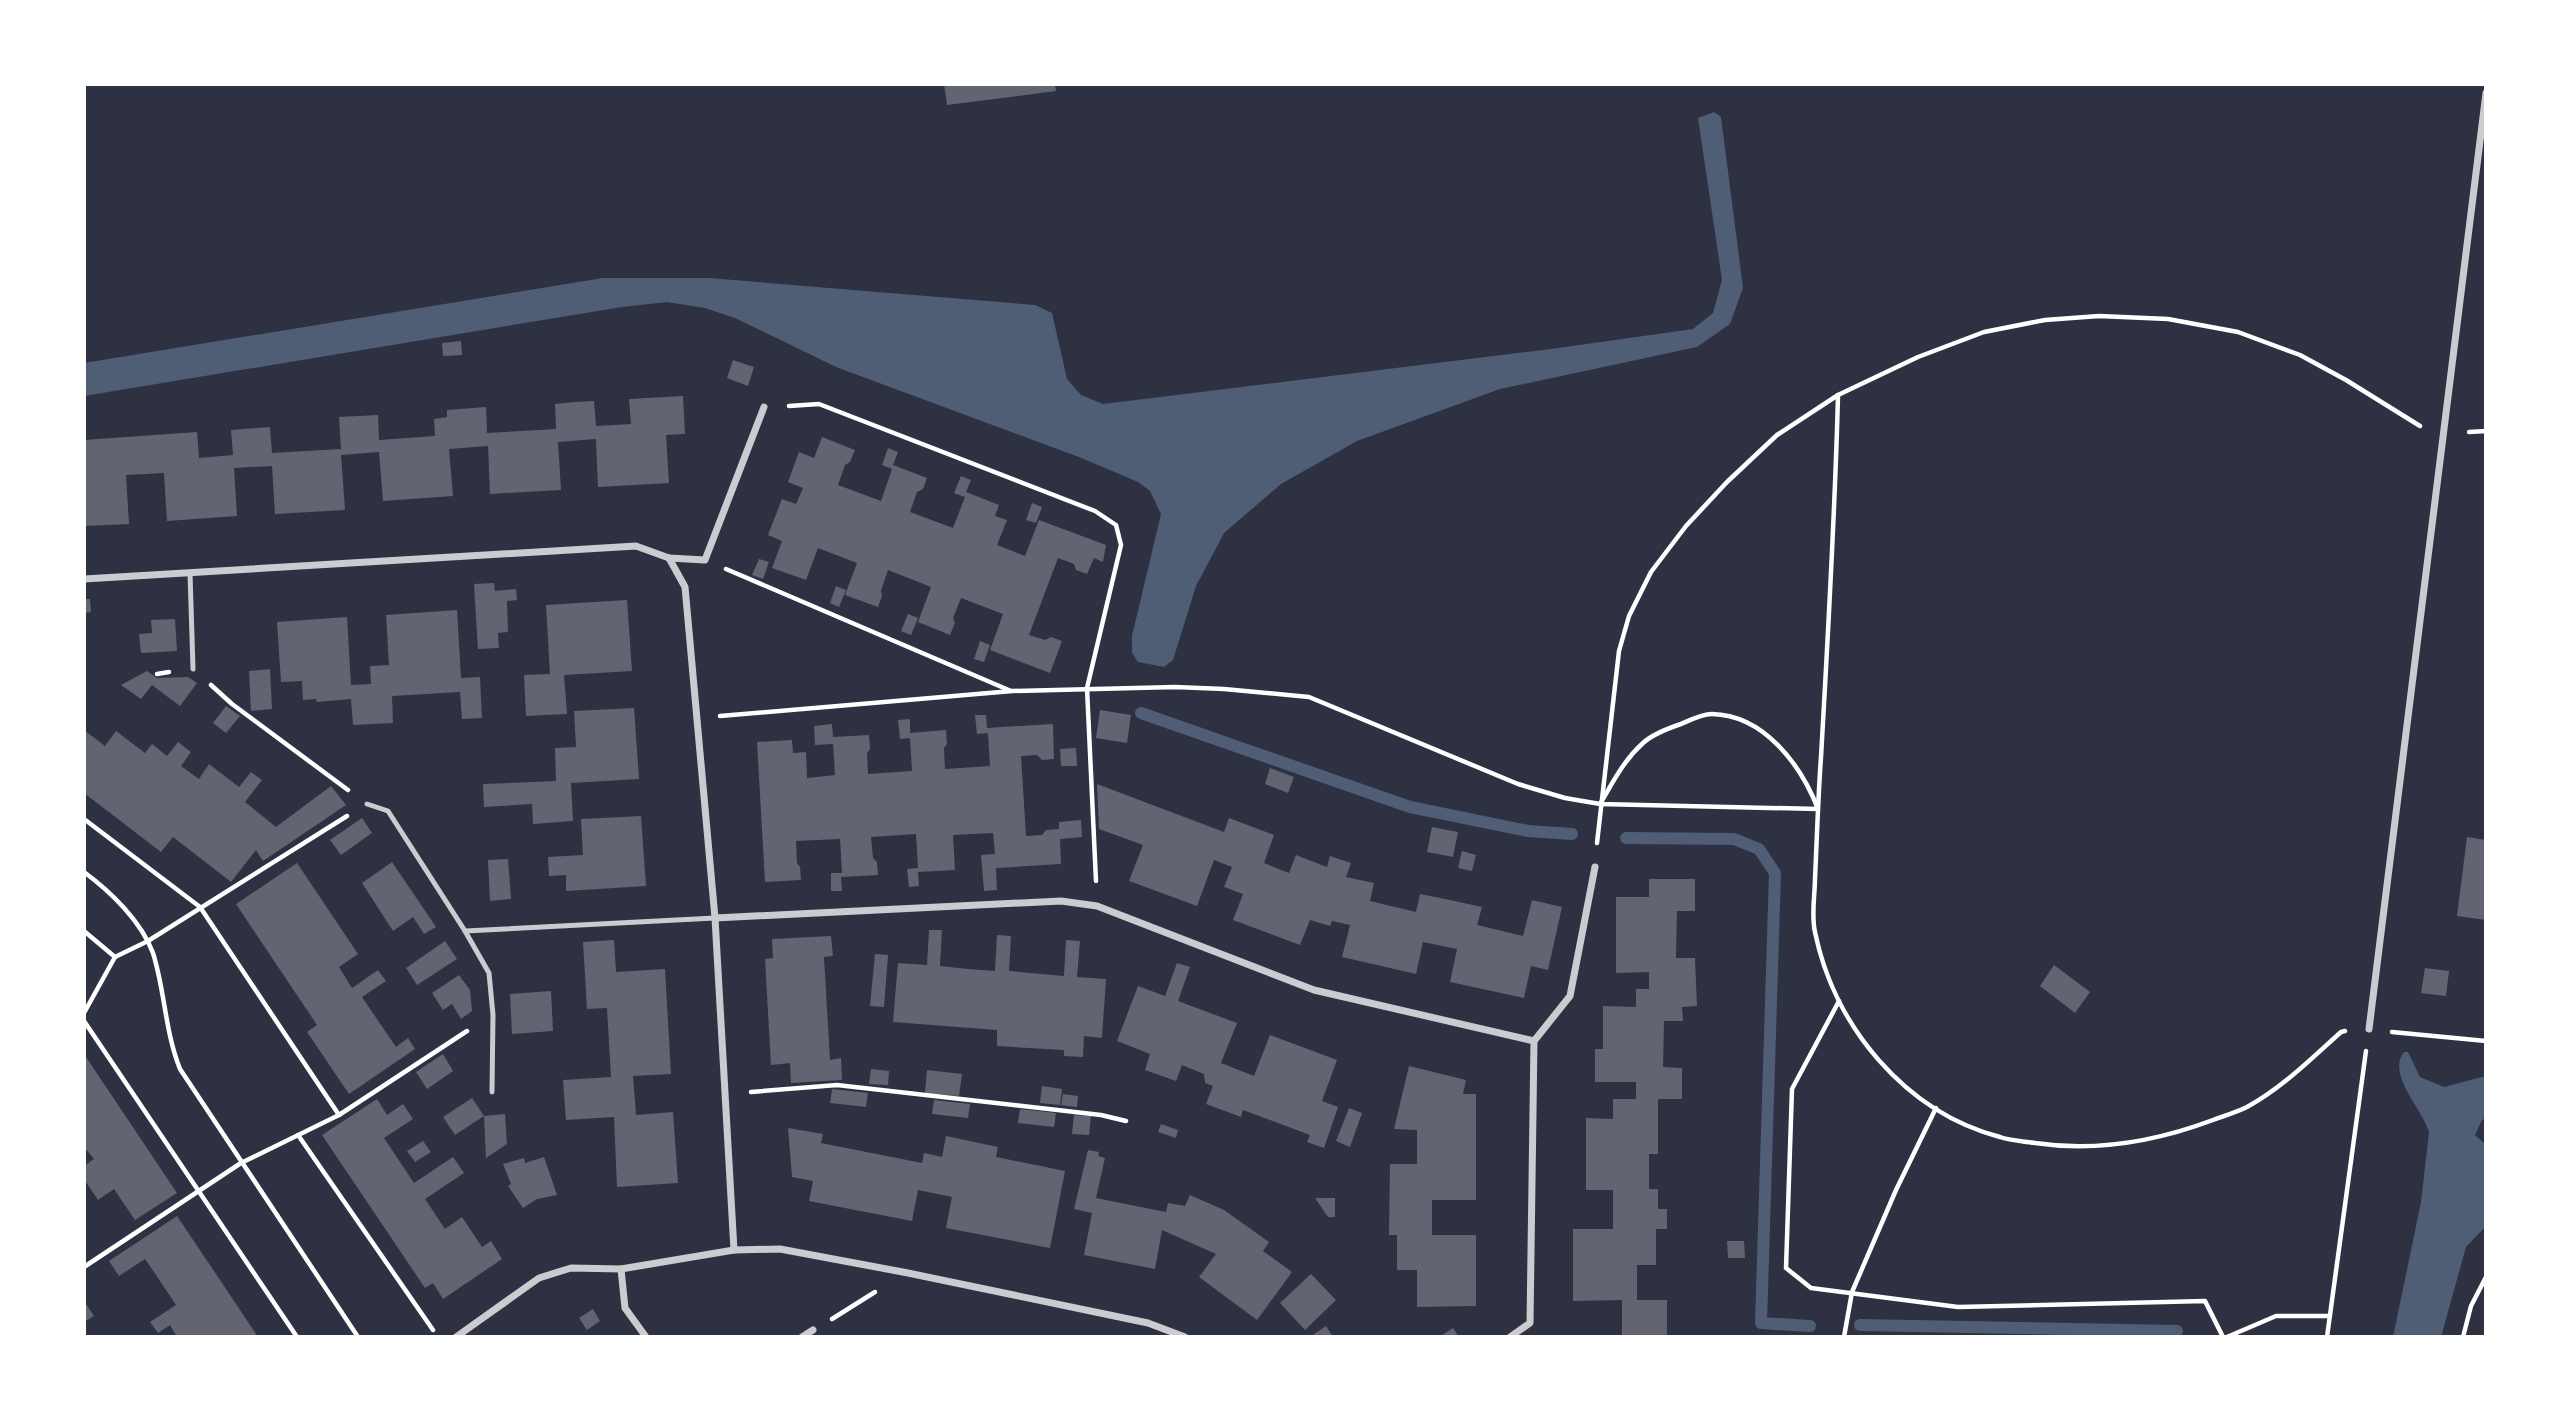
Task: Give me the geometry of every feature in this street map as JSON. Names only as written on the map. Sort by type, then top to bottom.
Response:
[{"type":"street","points":[[2369,1030],[2486,93]]},
{"type":"street","points":[[84,579],[636,545],[669,558],[705,560],[764,408]]},
{"type":"street","points":[[669,558],[685,587],[715,918],[734,1250]]},
{"type":"street","points":[[1510,1337],[1530,1323],[1534,1041],[1570,996],[1595,867]]},
{"type":"street","points":[[715,918],[1061,901],[1097,906],[1314,990],[1534,1041]]},
{"type":"street","points":[[456,1337],[539,1278],[571,1268],[621,1269],[734,1250],[780,1249],[1148,1323],[1185,1337]]},
{"type":"street","points":[[621,1269],[625,1308],[646,1337]]},
{"type":"street","points":[[802,1337],[813,1330]]},
{"type":"lane","points":[[190,573],[193,669]]},
{"type":"lane","points":[[367,804],[388,811],[489,973],[493,1015],[492,1092]]},
{"type":"lane","points":[[465,931],[715,918]]},
{"type":"path","points":[[1595,867],[1619,651],[1629,616],[1651,572],[1686,526],[1727,482],[1777,435],[1838,395],[1917,357],[1984,332],[2045,320],[2099,316],[2168,319],[2238,332],[2300,355],[2346,380],[2416,425],[2444,435],[2486,431]]},
{"type":"path","points":[[1838,395],[1835,525],[1818,809],[1814,928],[1824,966],[1839,1001],[1869,1051],[1902,1084],[1964,1124],[2000,1138],[2059,1146],[2144,1139],[2191,1128],[2246,1107],[2297,1072],[2341,1032],[2369,1030],[2486,1041]]},
{"type":"path","points":[[764,408],[819,404],[1095,510],[1116,525],[1121,545],[1087,688],[1097,906]]},
{"type":"path","points":[[705,560],[1012,691]]},
{"type":"path","points":[[84,1013],[115,957],[148,941],[367,804],[232,704],[193,669],[157,674]]},
{"type":"path","points":[[696,718],[1012,691],[1224,688],[1309,697],[1518,784],[1565,798],[1600,804],[1818,809]]},
{"type":"path","points":[[1600,804],[1624,763],[1645,741],[1674,726],[1710,713],[1736,718],[1765,734],[1787,753],[1809,786],[1818,809]]},
{"type":"path","points":[[84,819],[200,907],[339,1115]]},
{"type":"path","points":[[84,872],[130,915],[148,941],[170,1046],[180,1069],[358,1337]]},
{"type":"path","points":[[84,932],[115,957]]},
{"type":"path","points":[[1839,1001],[1792,1089],[1786,1268],[1811,1288],[1958,1307],[2205,1301],[2225,1337],[2276,1316],[2331,1316]]},
{"type":"path","points":[[84,1267],[241,1163],[339,1115],[493,1015]]},
{"type":"path","points":[[84,1021],[297,1337]]},
{"type":"path","points":[[2327,1337],[2369,1030]]},
{"type":"path","points":[[725,1094],[837,1085],[1101,1115],[1126,1121]]},
{"type":"path","points":[[1844,1337],[1852,1292],[1896,1190],[1936,1108]]},
{"type":"path","points":[[298,1135],[438,1337]]},
{"type":"path","points":[[813,1330],[908,1273]]},
{"type":"path","points":[[2463,1337],[2471,1306],[2486,1277]]},
{"type":"water","points":[[1714,112],[1721,117],[1743,288],[1730,324],[1697,347],[1500,389],[1357,441],[1281,484],[1224,533],[1196,586],[1173,660],[1164,667],[1138,662],[1132,653],[1132,636],[1161,514],[1150,491],[1138,482],[1079,457],[836,367],[735,318],[705,308],[667,302],[622,307],[84,396],[84,363],[603,278],[709,278],[1035,305],[1052,313],[1067,379],[1081,395],[1103,404],[1693,329],[1713,313],[1722,280],[1698,118]]},
{"type":"water","points":[[2404,1052],[2408,1052],[2420,1077],[2444,1087],[2486,1076],[2486,1118],[2482,1120],[2475,1135],[2486,1145],[2486,1226],[2466,1247],[2441,1337],[2393,1337],[2421,1202],[2429,1132],[2402,1081],[2399,1071]]},
{"type":"building","points":[[944,84],[1055,84],[1056,91],[947,105]]},
{"type":"building","points":[[461,341],[462,355],[443,356],[442,343]]},
{"type":"building","points":[[733,360],[754,367],[748,386],[727,378]]},
{"type":"building","points":[[683,396],[685,434],[666,435],[669,483],[598,487],[596,439],[558,442],[561,490],[490,494],[488,446],[449,449],[453,496],[383,501],[379,452],[341,455],[345,510],[275,514],[272,466],[234,468],[237,516],[167,521],[164,473],[126,475],[129,524],[84,526],[84,440],[197,432],[199,458],[233,455],[231,430],[270,427],[272,453],[341,449],[339,417],[378,415],[379,440],[435,436],[434,419],[447,417],[447,410],[486,407],[487,433],[556,429],[555,404],[575,402],[594,401],[596,426],[631,424],[629,399]]},
{"type":"building","points":[[822,437],[855,450],[850,462],[845,465],[838,485],[881,501],[892,469],[882,465],[888,448],[898,452],[893,465],[927,478],[923,489],[917,492],[910,512],[953,528],[965,497],[954,493],[961,476],[971,480],[966,492],[999,505],[995,516],[1007,520],[997,545],[1025,556],[1039,520],[1106,545],[1103,562],[1094,558],[1087,574],[1076,570],[1074,564],[1058,558],[1029,635],[1062,641],[1050,673],[990,650],[1003,614],[961,598],[950,635],[918,622],[931,587],[888,570],[878,607],[845,595],[857,563],[818,548],[806,580],[772,568],[782,541],[768,535],[782,499],[796,504],[803,488],[788,482],[799,452],[814,458]]},
{"type":"building","points":[[1032,503],[1042,507],[1036,523],[1026,520]]},
{"type":"building","points":[[759,559],[769,562],[763,579],[752,575]]},
{"type":"building","points":[[494,583],[495,591],[516,589],[517,600],[507,601],[508,632],[498,633],[499,648],[478,649],[474,584]]},
{"type":"building","points":[[836,586],[846,590],[839,607],[830,603]]},
{"type":"building","points":[[84,599],[90,599],[91,612],[84,613]]},
{"type":"building","points":[[627,600],[632,671],[564,675],[567,714],[526,716],[524,675],[550,674],[546,605]]},
{"type":"building","points":[[457,610],[461,678],[480,677],[482,718],[462,719],[460,692],[392,696],[393,723],[353,725],[351,699],[317,702],[316,699],[303,700],[302,681],[281,682],[277,622],[347,617],[351,685],[371,684],[370,666],[389,665],[386,615]]},
{"type":"building","points":[[908,614],[918,618],[911,635],[901,631]]},
{"type":"building","points":[[175,619],[177,651],[141,653],[139,634],[152,633],[151,620]]},
{"type":"building","points":[[980,641],[990,645],[984,662],[974,659]]},
{"type":"building","points":[[270,669],[272,709],[251,711],[249,671]]},
{"type":"building","points":[[147,671],[157,678],[188,677],[197,683],[180,706],[152,685],[141,699],[121,685]]},
{"type":"building","points":[[226,706],[240,716],[226,733],[213,723]]},
{"type":"building","points":[[634,708],[639,779],[571,783],[573,821],[533,824],[532,804],[484,807],[483,784],[556,781],[555,748],[576,747],[574,711]]},
{"type":"building","points":[[1100,710],[1131,715],[1127,743],[1096,738]]},
{"type":"building","points":[[975,715],[986,715],[987,728],[1053,724],[1054,759],[1042,760],[1037,755],[1021,756],[1026,836],[1042,835],[1046,830],[1059,829],[1059,822],[1081,820],[1082,837],[1060,839],[1061,864],[996,868],[997,890],[984,891],[981,855],[995,854],[993,833],[953,835],[955,870],[918,872],[919,886],[909,887],[907,869],[918,868],[916,834],[871,837],[878,875],[841,877],[842,891],[831,891],[831,873],[842,873],[840,839],[796,841],[801,880],[765,882],[757,742],[792,740],[793,753],[806,752],[807,778],[835,775],[833,744],[815,745],[814,726],[832,724],[833,737],[869,735],[868,774],[912,771],[910,738],[900,739],[898,720],[910,719],[910,733],[946,730],[945,769],[990,766],[988,733],[977,734]]},
{"type":"building","points":[[84,730],[105,746],[116,731],[145,753],[152,744],[167,756],[178,742],[191,752],[181,766],[199,779],[209,764],[239,787],[251,772],[262,780],[245,802],[276,827],[331,786],[346,805],[263,861],[256,850],[231,882],[173,837],[161,852],[84,793]]},
{"type":"building","points":[[1076,748],[1077,766],[1061,766],[1060,749]]},
{"type":"building","points":[[1270,768],[1294,777],[1288,793],[1265,784]]},
{"type":"building","points":[[1097,784],[1224,832],[1229,818],[1274,835],[1264,863],[1289,873],[1296,855],[1327,867],[1330,856],[1351,863],[1346,877],[1374,883],[1370,901],[1416,912],[1420,894],[1482,907],[1477,925],[1523,936],[1532,900],[1562,907],[1548,970],[1531,966],[1524,998],[1450,982],[1457,949],[1423,942],[1416,974],[1342,957],[1350,925],[1332,921],[1330,926],[1310,920],[1300,945],[1233,920],[1243,894],[1224,887],[1232,867],[1214,860],[1197,906],[1129,881],[1143,845],[1099,829]]},
{"type":"building","points":[[641,816],[646,886],[566,891],[566,875],[549,876],[548,857],[583,855],[581,819]]},
{"type":"building","points":[[362,818],[372,833],[341,855],[330,840]]},
{"type":"building","points":[[1432,827],[1458,832],[1453,857],[1427,852]]},
{"type":"building","points":[[2467,837],[2486,840],[2486,920],[2457,916]]},
{"type":"building","points":[[1462,851],[1476,855],[1472,871],[1458,868]]},
{"type":"building","points":[[508,859],[511,899],[490,901],[488,860]]},
{"type":"building","points":[[392,862],[436,927],[424,934],[413,917],[393,931],[362,883]]},
{"type":"building","points":[[297,863],[358,954],[339,967],[352,988],[378,970],[386,981],[362,997],[396,1047],[408,1038],[415,1049],[349,1094],[307,1032],[317,1025],[236,904]]},
{"type":"building","points":[[1649,879],[1695,879],[1695,911],[1677,911],[1676,958],[1695,958],[1697,1006],[1682,1007],[1683,1021],[1664,1021],[1663,1067],[1682,1068],[1682,1099],[1658,1099],[1658,1154],[1649,1154],[1649,1189],[1658,1189],[1658,1209],[1667,1209],[1667,1229],[1656,1229],[1656,1265],[1637,1265],[1637,1300],[1667,1300],[1667,1337],[1622,1337],[1622,1300],[1573,1301],[1573,1229],[1613,1229],[1613,1190],[1586,1190],[1586,1118],[1613,1119],[1613,1099],[1636,1099],[1636,1082],[1595,1082],[1595,1049],[1603,1049],[1603,1006],[1636,1007],[1636,989],[1649,989],[1649,972],[1616,973],[1616,897],[1649,897]]},
{"type":"building","points":[[929,930],[942,930],[940,966],[995,971],[997,935],[1011,936],[1009,971],[1064,976],[1066,940],[1080,941],[1077,977],[1106,979],[1102,1038],[1084,1036],[1083,1057],[1064,1056],[1064,1050],[997,1046],[997,1030],[893,1022],[898,963],[927,965]]},
{"type":"building","points":[[831,936],[833,956],[824,957],[830,1060],[841,1058],[842,1080],[791,1083],[790,1063],[771,1065],[765,959],[773,958],[772,939]]},
{"type":"building","points":[[614,940],[616,972],[665,969],[671,1074],[633,1076],[636,1115],[673,1112],[678,1183],[617,1187],[614,1117],[566,1120],[563,1080],[611,1077],[607,1008],[587,1009],[583,942]]},
{"type":"building","points":[[445,941],[457,959],[417,985],[406,968]]},
{"type":"building","points":[[875,954],[888,955],[884,1007],[870,1006]]},
{"type":"building","points":[[1177,963],[1190,967],[1178,1001],[1237,1023],[1221,1063],[1254,1076],[1270,1035],[1337,1060],[1322,1101],[1338,1107],[1324,1148],[1307,1142],[1310,1135],[1243,1110],[1241,1117],[1206,1104],[1213,1086],[1205,1083],[1204,1074],[1182,1065],[1176,1081],[1145,1070],[1150,1054],[1117,1041],[1138,986],[1165,996]]},
{"type":"building","points":[[2054,965],[2090,992],[2075,1013],[2040,986]]},
{"type":"building","points":[[2425,968],[2449,971],[2446,996],[2421,993]]},
{"type":"building","points":[[459,975],[470,990],[472,1011],[461,1019],[452,1004],[443,1010],[432,993]]},
{"type":"building","points":[[551,991],[553,1031],[512,1034],[510,994]]},
{"type":"building","points":[[84,1054],[177,1193],[135,1220],[114,1189],[98,1200],[84,1179],[84,1166],[94,1159],[84,1147]]},
{"type":"building","points":[[443,1054],[453,1071],[427,1089],[416,1072]]},
{"type":"building","points":[[1409,1066],[1466,1080],[1463,1094],[1476,1094],[1476,1200],[1432,1200],[1432,1235],[1476,1235],[1476,1306],[1417,1307],[1417,1270],[1397,1270],[1397,1235],[1389,1235],[1390,1164],[1417,1164],[1417,1130],[1394,1129]]},
{"type":"building","points":[[871,1069],[889,1071],[888,1085],[869,1084]]},
{"type":"building","points":[[927,1070],[962,1074],[959,1096],[925,1093]]},
{"type":"building","points":[[1042,1086],[1062,1089],[1060,1105],[1040,1103]]},
{"type":"building","points":[[832,1089],[868,1093],[866,1107],[830,1103]]},
{"type":"building","points":[[1063,1094],[1078,1096],[1077,1107],[1061,1105]]},
{"type":"building","points":[[472,1098],[484,1116],[455,1135],[443,1117]]},
{"type":"building","points":[[377,1099],[387,1115],[403,1104],[413,1119],[384,1138],[414,1183],[453,1157],[464,1173],[425,1199],[445,1229],[462,1217],[482,1247],[491,1241],[502,1259],[443,1299],[433,1283],[425,1288],[322,1135]]},
{"type":"building","points":[[934,1100],[970,1104],[968,1118],[932,1114]]},
{"type":"building","points":[[1349,1108],[1362,1113],[1350,1147],[1336,1141]]},
{"type":"building","points":[[1020,1109],[1056,1113],[1054,1127],[1018,1123]]},
{"type":"building","points":[[505,1114],[507,1144],[486,1158],[484,1116]]},
{"type":"building","points":[[1074,1115],[1091,1116],[1089,1135],[1072,1134]]},
{"type":"building","points":[[1161,1124],[1178,1130],[1176,1138],[1158,1132]]},
{"type":"building","points":[[788,1128],[823,1134],[821,1143],[922,1163],[924,1153],[942,1157],[946,1136],[998,1147],[996,1157],[1065,1171],[1050,1248],[946,1228],[952,1197],[918,1190],[912,1221],[809,1201],[813,1181],[792,1177]]},
{"type":"building","points":[[423,1141],[431,1152],[415,1162],[407,1151]]},
{"type":"building","points":[[1088,1150],[1099,1152],[1098,1156],[1105,1158],[1096,1198],[1166,1212],[1168,1203],[1185,1206],[1190,1195],[1224,1210],[1269,1242],[1263,1251],[1292,1272],[1257,1320],[1199,1277],[1216,1254],[1162,1230],[1155,1269],[1084,1255],[1092,1213],[1074,1209]]},
{"type":"building","points":[[544,1157],[557,1195],[537,1199],[523,1208],[508,1186],[511,1184],[503,1164],[524,1158],[525,1163]]},
{"type":"building","points":[[1315,1198],[1335,1198],[1335,1217],[1328,1217]]},
{"type":"building","points":[[177,1216],[258,1337],[177,1337],[170,1325],[158,1333],[150,1322],[176,1305],[156,1275],[145,1259],[119,1276],[109,1261]]},
{"type":"building","points":[[1727,1241],[1744,1241],[1745,1258],[1728,1258]]},
{"type":"building","points":[[1311,1274],[1336,1300],[1305,1330],[1280,1303]]},
{"type":"building","points":[[84,1301],[94,1316],[84,1322]]},
{"type":"building","points":[[593,1309],[600,1321],[587,1330],[579,1318]]},
{"type":"building","points":[[1326,1326],[1333,1337],[1310,1337]]},
{"type":"building","points":[[1453,1328],[1459,1337],[1439,1337]]},
{"type":"waterway","points":[[1141,713],[1410,807],[1528,831],[1572,834]]},
{"type":"waterway","points":[[1626,838],[1734,839],[1759,849],[1775,873],[1761,1323],[1810,1326]]},
{"type":"waterway","points":[[1860,1325],[2177,1331]]}]
